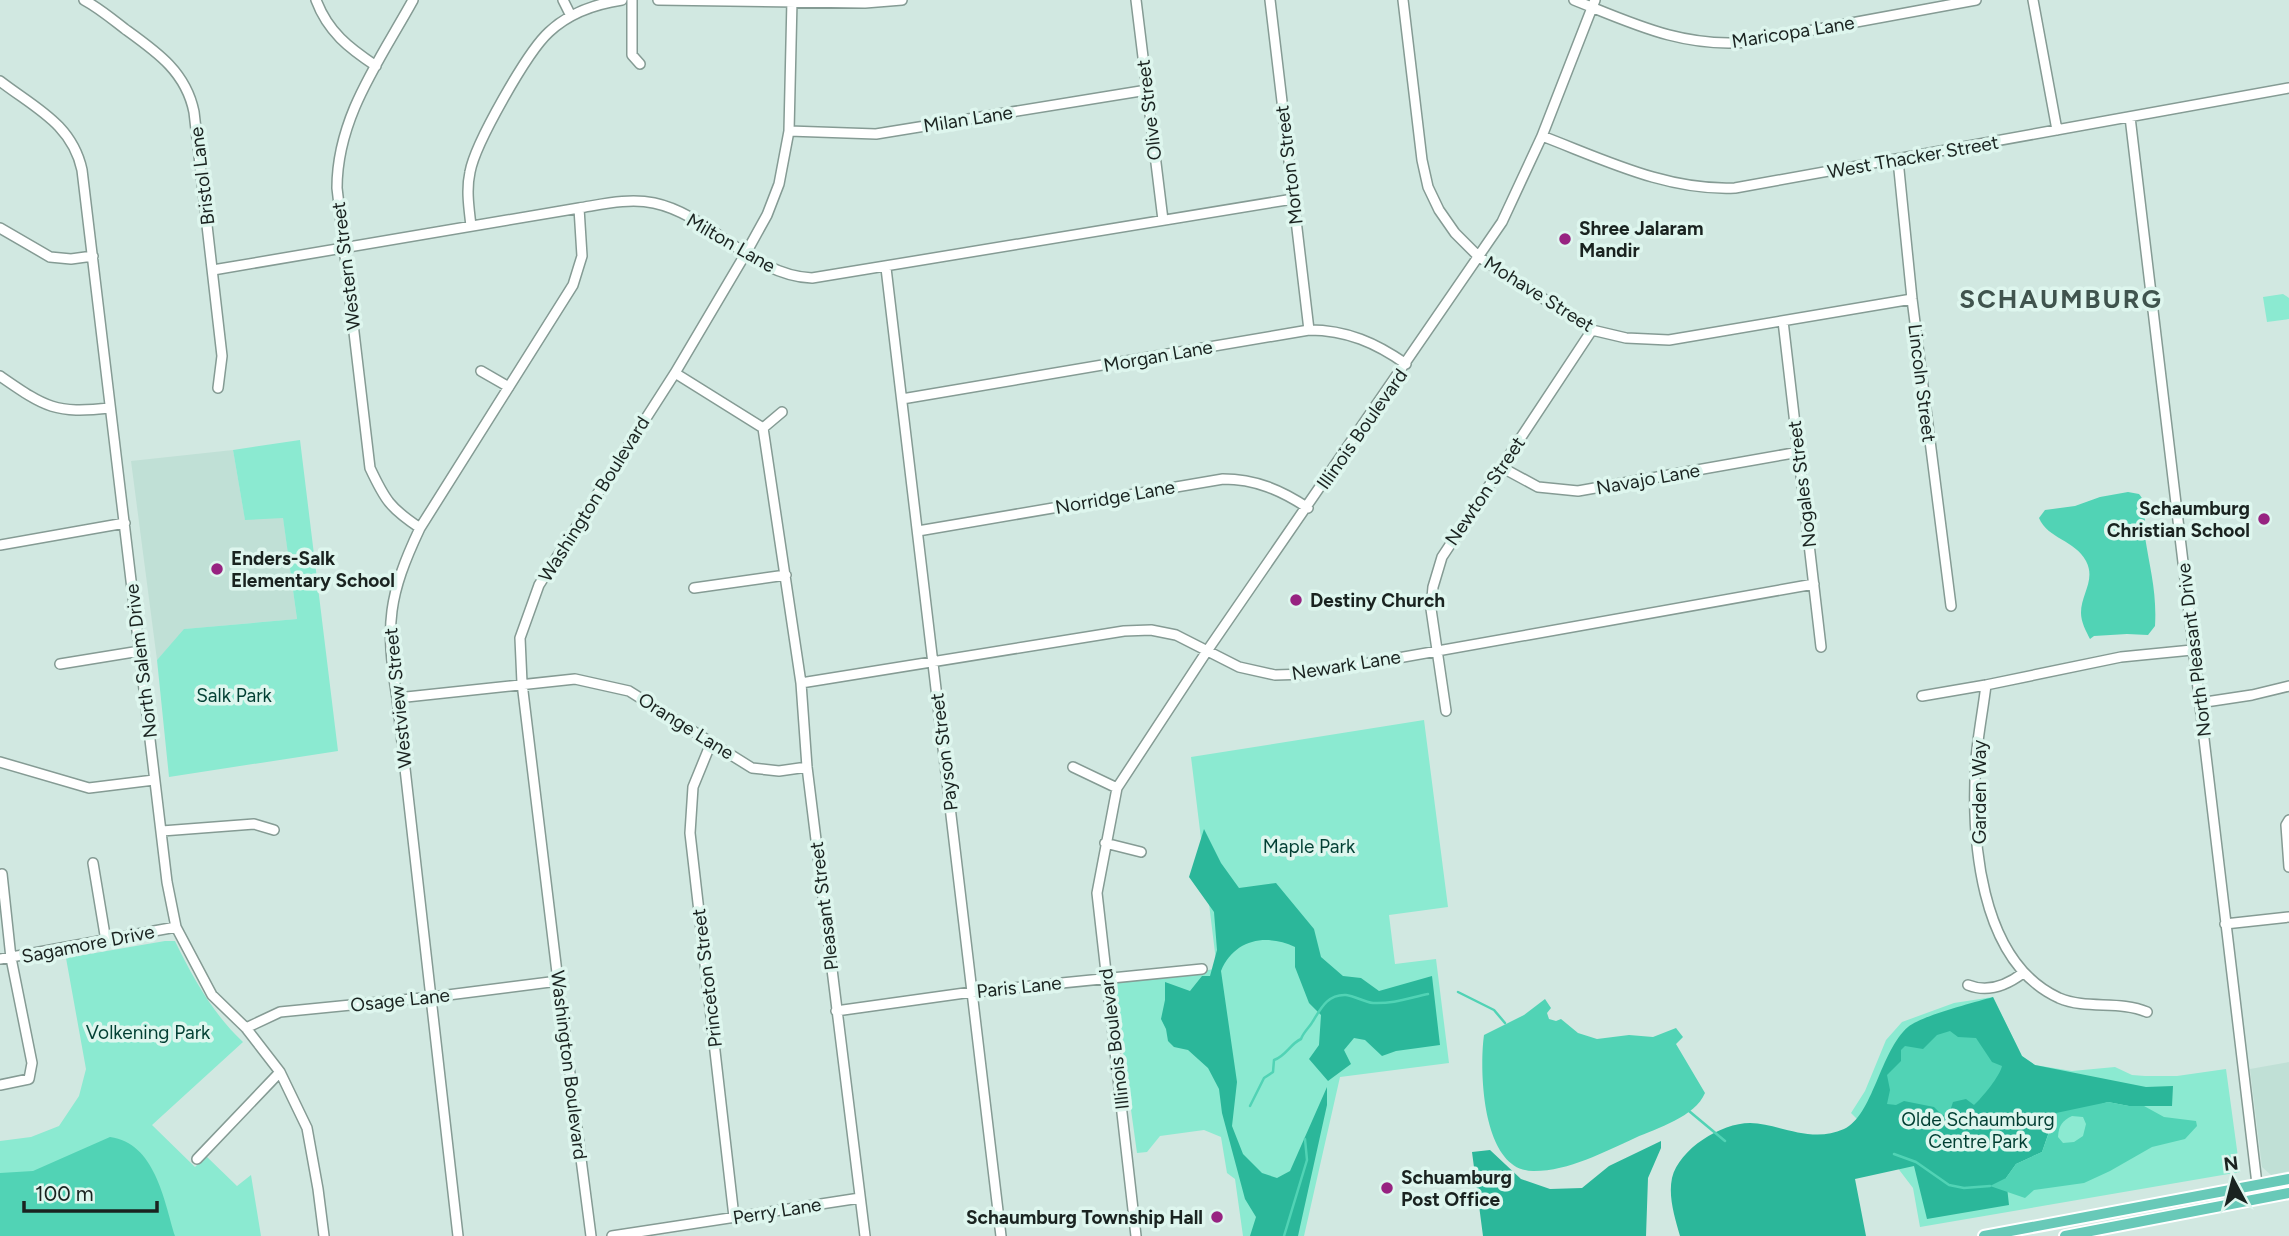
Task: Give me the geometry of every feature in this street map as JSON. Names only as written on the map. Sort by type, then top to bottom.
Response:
[{"type":"main road","points":[[1984,1236],[2289,1179]]},
{"type":"main road","points":[[2065,1236],[2289,1193]]},
{"type":"street","name":"Bristol Lane","points":[[84,0],[165,59],[187,89],[194,112],[222,356],[218,388]]},
{"type":"street","points":[[316,0],[339,39],[376,66]]},
{"type":"street","name":"Western Street","points":[[413,0],[351,113],[341,145],[337,188],[370,468],[390,506],[420,528]]},
{"type":"street","points":[[563,0],[571,16]]},
{"type":"street","points":[[471,226],[468,196],[470,173],[483,138],[534,49],[548,32],[571,16],[592,6],[622,0]]},
{"type":"street","points":[[632,0],[632,55],[640,64]]},
{"type":"street","points":[[659,0],[865,3],[902,0]]},
{"type":"street","name":"Olive Street","points":[[1136,0],[1163,220]]},
{"type":"street","name":"Morton Street","points":[[1270,0],[1309,330]]},
{"type":"street","name":"Mohave Street","points":[[1403,0],[1422,160],[1428,187],[1448,224],[1479,257],[1592,330],[1615,337],[1660,341],[1912,299]]},
{"type":"street","name":"Maricopa Lane","points":[[1574,0],[1594,4],[1663,35],[1704,43],[1731,43],[1976,0]]},
{"type":"street","points":[[2033,0],[2057,130]]},
{"type":"street","name":"Washington Boulevard","points":[[591,1236],[522,683],[520,638],[539,585],[675,373],[766,215],[779,184],[789,131],[792,1]]},
{"type":"street","name":"Illinois Boulevard","points":[[1136,1236],[1097,892],[1117,788],[1502,222],[1542,136],[1594,4]]},
{"type":"street","name":"North Salem Drive","points":[[0,81],[58,124],[73,142],[82,170],[154,780],[167,882],[176,927],[212,995],[246,1028],[280,1072],[307,1128],[324,1236]]},
{"type":"street","name":"West Thacker Street","points":[[1542,136],[1642,174],[1679,185],[1705,188],[1755,186],[2289,88]]},
{"type":"street","name":"Milan Lane","points":[[789,131],[876,134],[1147,90]]},
{"type":"street","name":"North Pleasant Drive","points":[[2130,117],[2257,1184]]},
{"type":"street","name":"Lincoln Street","points":[[1898,160],[1912,299],[1951,606]]},
{"type":"street","name":"Milton Lane","points":[[213,270],[620,202],[656,204],[684,215],[772,269],[806,278],[886,268],[1293,199]]},
{"type":"street","name":"Westview Street","points":[[458,1236],[397,698],[390,657],[389,624],[394,591],[420,528],[573,285],[582,256],[579,208]]},
{"type":"street","points":[[0,228],[50,257],[71,259],[93,256]]},
{"type":"street","name":"Payson Street","points":[[886,268],[1001,1236]]},
{"type":"street","name":"Nogales Street","points":[[1783,321],[1821,647]]},
{"type":"street","name":"Morgan Lane","points":[[902,399],[1309,330],[1336,331],[1359,337],[1385,350],[1406,365]]},
{"type":"street","name":"Newton Street","points":[[1446,711],[1431,609],[1433,587],[1442,557],[1592,330]]},
{"type":"street","points":[[481,370],[509,387]]},
{"type":"street","points":[[675,373],[763,428],[782,412]]},
{"type":"street","points":[[0,376],[38,402],[68,411],[110,408]]},
{"type":"street","name":"Pleasant Street","points":[[763,428],[801,682],[807,767],[865,1236]]},
{"type":"street","name":"Navajo Lane","points":[[1501,467],[1538,487],[1578,491],[1799,452]]},
{"type":"street","name":"Norridge Lane","points":[[918,531],[1223,479],[1264,485],[1308,508]]},
{"type":"street","points":[[0,545],[125,523]]},
{"type":"street","points":[[694,587],[786,575]]},
{"type":"street","name":"Newark Lane","points":[[801,682],[1124,631],[1150,630],[1176,635],[1240,667],[1275,675],[1308,674],[1814,583]]},
{"type":"street","points":[[1922,696],[2121,657],[2192,650]]},
{"type":"street","points":[[60,664],[140,651]]},
{"type":"street","name":"Orange Lane","points":[[397,698],[575,679],[629,691],[752,768],[779,771],[807,767]]},
{"type":"street","name":"Garden Way","points":[[1986,685],[1976,761],[1976,823],[1979,857],[1997,930],[2023,974],[2061,999],[2078,1004],[2127,1006],[2147,1012]]},
{"type":"street","points":[[2199,703],[2289,687]]},
{"type":"street","name":"Princeton Street","points":[[711,743],[693,787],[690,833],[734,1217]]},
{"type":"street","points":[[0,762],[89,788],[154,780]]},
{"type":"street","points":[[1073,767],[1117,788]]},
{"type":"street","points":[[2289,820],[2286,825],[2289,867]]},
{"type":"street","points":[[162,831],[254,824],[274,830]]},
{"type":"street","points":[[1105,843],[1141,852]]},
{"type":"street","points":[[93,863],[106,941]]},
{"type":"street","points":[[0,1085],[29,1079],[32,1063],[11,958],[2,874]]},
{"type":"street","points":[[2225,924],[2289,916]]},
{"type":"street","name":"Sagamore Drive","points":[[0,960],[176,927]]},
{"type":"street","name":"Paris Lane","points":[[836,1011],[972,992],[1202,969]]},
{"type":"street","points":[[1968,985],[1989,989],[2012,982],[2023,974]]},
{"type":"street","name":"Osage Lane","points":[[246,1028],[280,1012],[558,981]]},
{"type":"street","points":[[197,1159],[280,1072]]},
{"type":"street","name":"Perry Lane","points":[[612,1236],[860,1198]]},
{"type":"shaded area","name":"Enders-Salk Elementary School","points":[[233,450],[245,519],[283,517],[297,619],[185,629],[157,660],[131,461]]},
{"type":"shaded area","points":[[2128,492],[2139,494],[2144,503],[2155,626],[2148,635],[2094,636],[2090,639],[2081,613],[2089,581],[2089,568],[2075,548],[2049,531],[2039,518],[2045,510],[2075,506],[2100,497]]},
{"type":"shaded area","points":[[1545,999],[1551,1008],[1547,1013],[1549,1019],[1561,1019],[1578,1033],[1597,1039],[1629,1035],[1653,1037],[1676,1028],[1683,1037],[1676,1044],[1705,1093],[1693,1109],[1674,1121],[1586,1160],[1547,1170],[1534,1171],[1517,1167],[1504,1155],[1494,1138],[1488,1117],[1482,1072],[1484,1035],[1524,1015]]},
{"type":"shaded area","points":[[1950,1031],[1958,1037],[1976,1038],[1992,1062],[2002,1066],[1981,1097],[1974,1105],[1966,1099],[1953,1102],[1949,1114],[1942,1115],[1934,1107],[1904,1101],[1896,1105],[1887,1104],[1890,1090],[1887,1075],[1901,1061],[1901,1050],[1905,1046],[1923,1049],[1937,1035]]},
{"type":"shaded area","points":[[2289,1062],[2289,1171],[2271,1175],[2262,1167],[2250,1069]]},
{"type":"shaded area","points":[[2108,1102],[2144,1106],[2164,1117],[2196,1121],[2197,1126],[2185,1139],[2152,1147],[2084,1183],[2034,1190],[2025,1198],[1990,1186],[2006,1178],[2016,1164],[2042,1152],[2056,1113]],"holes":[[[2072,1116],[2083,1117],[2086,1124],[2083,1136],[2074,1142],[2063,1143],[2058,1137],[2062,1124]]]},
{"type":"shaded area","points":[[110,1137],[138,1150],[147,1161],[161,1190],[175,1236],[0,1236],[0,1173],[33,1171]]},
{"type":"green space","points":[[2283,294],[2289,298],[2289,319],[2267,322],[2263,297]]},
{"type":"green space","name":"Salk Park","points":[[300,440],[338,751],[169,777],[157,660],[184,629],[297,619],[283,518],[245,520],[233,450]]},
{"type":"green space","name":"Maple Park","points":[[1424,720],[1448,907],[1389,915],[1395,964],[1436,959],[1449,1063],[1340,1077],[1304,1236],[1243,1236],[1235,1179],[1227,1173],[1221,1137],[1204,1130],[1160,1136],[1147,1152],[1137,1153],[1113,980],[1217,969],[1191,757]]},
{"type":"green space","points":[[1204,829],[1221,863],[1239,888],[1276,883],[1314,929],[1321,957],[1343,976],[1361,978],[1379,991],[1432,976],[1440,1045],[1396,1051],[1382,1056],[1365,1040],[1354,1038],[1344,1050],[1351,1064],[1328,1081],[1309,1059],[1319,1045],[1321,1015],[1309,1003],[1295,967],[1295,947],[1273,940],[1252,942],[1234,952],[1221,971],[1237,1082],[1232,1126],[1243,1154],[1262,1173],[1277,1178],[1290,1171],[1327,1087],[1327,1105],[1298,1236],[1250,1236],[1256,1217],[1245,1199],[1222,1113],[1219,1089],[1208,1068],[1188,1050],[1174,1047],[1168,1041],[1161,1019],[1165,982],[1190,991],[1202,976],[1210,976],[1217,950],[1214,912],[1189,877]]},
{"type":"green space","name":"Volkening Park","points":[[175,941],[204,995],[222,1020],[243,1042],[152,1125],[195,1167],[206,1156],[237,1186],[251,1175],[261,1236],[0,1236],[0,1141],[31,1137],[59,1126],[79,1096],[86,1069],[66,958]]},
{"type":"green space","name":"Olde Schaumburg Centre Park","points":[[1993,997],[2022,1056],[2035,1065],[2072,1071],[2115,1067],[2132,1075],[2145,1076],[2177,1076],[2226,1069],[2240,1172],[1920,1227],[1913,1188],[1871,1133],[1851,1113],[1865,1091],[1886,1040],[1902,1022],[1954,1003]]},
{"type":"green space","points":[[1993,997],[2022,1056],[2035,1065],[2146,1087],[2173,1086],[2172,1106],[2129,1106],[2108,1102],[2053,1120],[2042,1152],[2016,1164],[2006,1178],[2009,1205],[1927,1219],[1914,1166],[1855,1179],[1866,1236],[1680,1236],[1671,1200],[1671,1185],[1676,1167],[1692,1148],[1714,1133],[1739,1124],[1762,1124],[1820,1135],[1844,1129],[1854,1122],[1862,1111],[1890,1051],[1908,1027],[1936,1014]]},
{"type":"green space","points":[[1661,1141],[1661,1148],[1648,1178],[1646,1236],[1483,1236],[1472,1152],[1490,1150],[1521,1179],[1550,1189],[1582,1188],[1609,1166]]},
{"type":"waterway","points":[[1458,992],[1494,1010],[1505,1023]]},
{"type":"waterway","points":[[1250,1106],[1264,1078],[1273,1072],[1274,1060],[1301,1039],[1330,999],[1346,995],[1380,1003],[1428,994]]},
{"type":"waterway","points":[[1689,1111],[1725,1141]]},
{"type":"waterway","points":[[1284,1236],[1307,1160],[1305,1139]]},
{"type":"waterway","points":[[1894,1154],[1916,1162],[1949,1185],[1964,1188],[1990,1186]]},
{"type":"place","name":"Shree Jalaram Mandir","points":[[1565,239]]},
{"type":"place","name":"Schaumburg Christian School","points":[[2264,519]]},
{"type":"place","name":"Enders-Salk Elementary School","points":[[217,569]]},
{"type":"place","name":"Destiny Church","points":[[1296,600]]},
{"type":"place","name":"Schuamburg Post Office","points":[[1387,1188]]},
{"type":"place","name":"Schaumburg Township Hall","points":[[1217,1217]]},
{"type":"district","name":"SCHAUMBURG","points":[[2061,299]]}]
